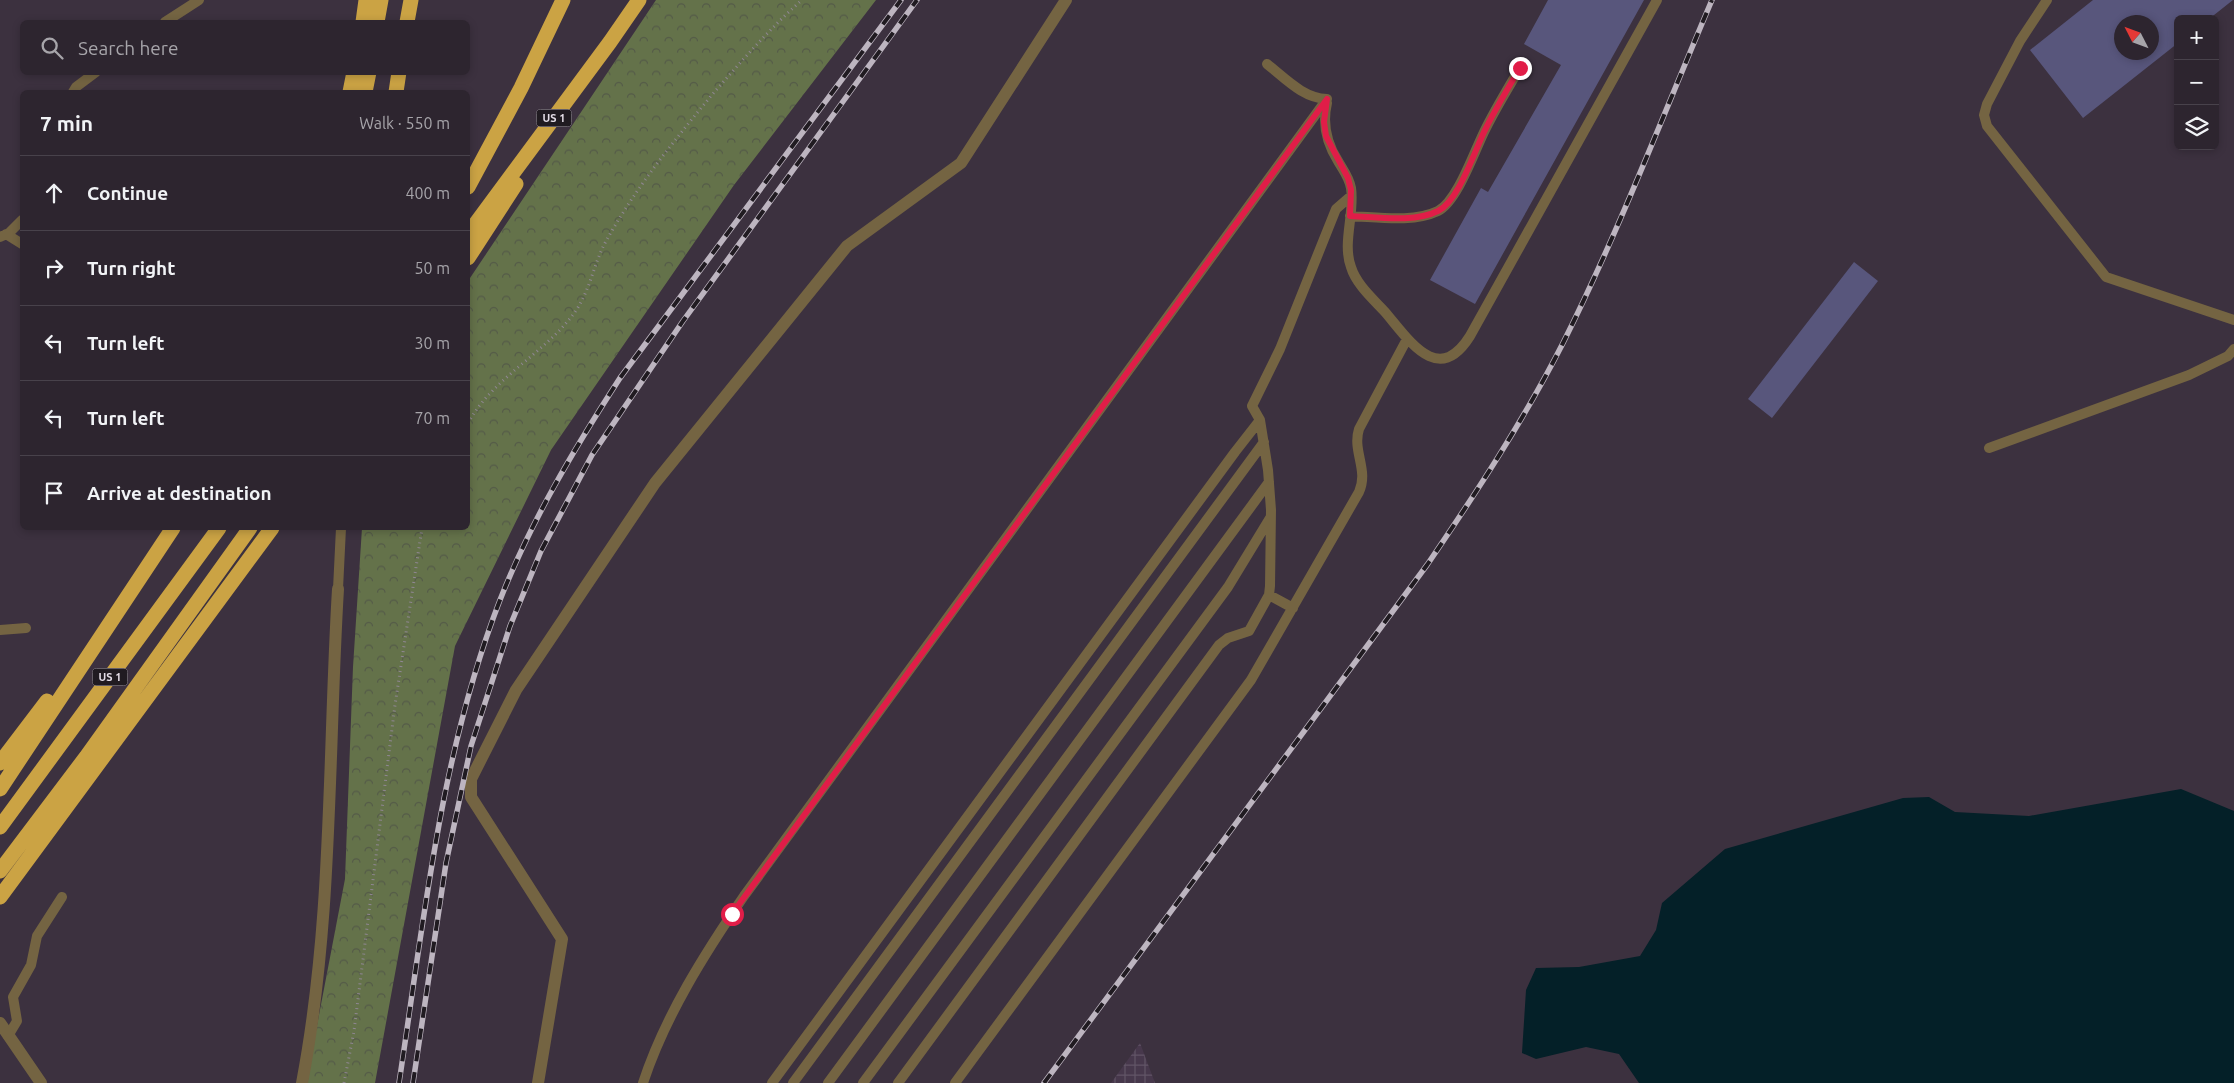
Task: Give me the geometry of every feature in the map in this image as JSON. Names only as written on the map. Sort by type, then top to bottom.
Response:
[{"type":"highway","points":[[363,20],[366,0]]},
{"type":"highway","points":[[377,20],[380,0]]},
{"type":"highway","points":[[407,20],[411,0]]},
{"type":"highway","points":[[470,183],[521,88],[564,0]]},
{"type":"highway","name":"US 1","points":[[470,231],[639,0]]},
{"type":"highway","points":[[470,255],[610,42]]},
{"type":"highway","points":[[350,90],[353,75]]},
{"type":"highway","points":[[365,90],[368,75]]},
{"type":"highway","points":[[396,90],[399,75]]},
{"type":"highway","points":[[0,789],[172,530]]},
{"type":"highway","name":"US 1","points":[[0,827],[218,530]]},
{"type":"highway","name":"US 1","points":[[0,871],[86,757],[249,530]]},
{"type":"highway","points":[[0,897],[271,530]]},
{"type":"highway","points":[[0,763],[130,593]]},
{"type":"street","points":[[538,1083],[562,939],[471,797],[471,779],[516,690],[655,483],[847,246],[961,163],[1066,0]]},
{"type":"street","points":[[302,1083],[313,1026],[326,888],[332,779],[333,680],[338,589]]},
{"type":"street","points":[[0,1023],[41,1083]]},
{"type":"lane","points":[[168,20],[199,0]]},
{"type":"lane","points":[[1327,99],[1324,122],[1326,136],[1348,178],[1351,196],[1349,251],[1353,272],[1407,339],[1423,354],[1434,358],[1452,356],[1463,346],[1657,0]]},
{"type":"lane","points":[[2047,0],[2020,41],[1987,104],[1984,115],[1987,126],[2106,277],[2234,320]]},
{"type":"lane","points":[[1267,64],[1305,94],[1315,98],[1327,99]]},
{"type":"lane","points":[[1350,216],[1419,216],[1430,214],[1445,206],[1454,194],[1486,129],[1520,68]]},
{"type":"lane","points":[[74,90],[92,75]]},
{"type":"lane","points":[[644,1083],[657,1050],[690,981],[744,896],[1327,99]]},
{"type":"lane","points":[[898,1083],[1219,644],[1228,638],[1248,631],[1269,594],[1271,517],[1269,482],[1260,420],[1252,406],[1280,349],[1336,209],[1351,196]]},
{"type":"lane","points":[[20,222],[3,236],[20,243]]},
{"type":"lane","points":[[956,1083],[1234,704],[1362,486],[1363,472],[1356,442],[1359,429],[1407,339]]},
{"type":"lane","points":[[1989,448],[2189,375],[2228,356],[2234,349]]},
{"type":"lane","points":[[772,1083],[1260,420]]},
{"type":"lane","points":[[792,1083],[1264,442]]},
{"type":"lane","points":[[828,1083],[1269,482]]},
{"type":"lane","points":[[863,1083],[1228,587],[1271,517]]},
{"type":"lane","points":[[338,589],[341,530]]},
{"type":"lane","points":[[1269,594],[1292,608]]},
{"type":"lane","points":[[0,630],[26,628]]},
{"type":"lane","points":[[8,1036],[17,1020],[13,997],[31,965],[37,936],[62,897]]},
{"type":"path","points":[[470,419],[474,411],[512,371],[551,338],[568,320],[577,308],[589,284],[604,244],[660,160],[742,60],[802,0]]},
{"type":"path","points":[[344,1083],[354,1031],[395,705],[422,530]]},
{"type":"shaded area","points":[[1140,1043],[1155,1083],[1111,1083]]},
{"type":"green space","points":[[656,0],[876,0],[734,185],[551,450],[455,646],[375,1083],[306,1083],[345,879],[353,667],[362,530],[470,530],[470,278]]},
{"type":"water","points":[[2181,789],[2234,811],[2234,1083],[1639,1083],[1619,1054],[1586,1047],[1536,1059],[1522,1053],[1526,990],[1536,968],[1579,967],[1640,956],[1656,930],[1662,903],[1725,849],[1903,798],[1929,797],[1955,812],[2029,816]]},
{"type":"building","points":[[1548,0],[1644,0],[1475,304],[1430,280],[1481,188],[1488,192],[1561,65],[1524,44]]},
{"type":"building","points":[[2093,0],[2233,0],[2214,15],[2174,15],[2174,46],[2159,58],[2159,15],[2114,15],[2114,60],[2156,60],[2083,118],[2030,50]]},
{"type":"building","points":[[1854,262],[1878,281],[1772,418],[1748,399]]},
{"type":"railway","points":[[399,1083],[426,899],[448,778],[462,718],[479,659],[500,600],[525,542],[554,486],[620,378],[901,0]]},
{"type":"railway","points":[[413,1083],[446,863],[471,746],[510,626],[541,551],[592,455],[683,321],[917,0]]},
{"type":"railway","points":[[1044,1083],[1427,565],[1499,456],[1548,372],[1583,301],[1622,216],[1712,0]]},
{"type":"route","points":[[732,914],[1327,99],[1324,114],[1326,136],[1335,157],[1348,178],[1351,190],[1350,216],[1406,217],[1430,214],[1439,211],[1454,194],[1499,104],[1520,68]]}]
